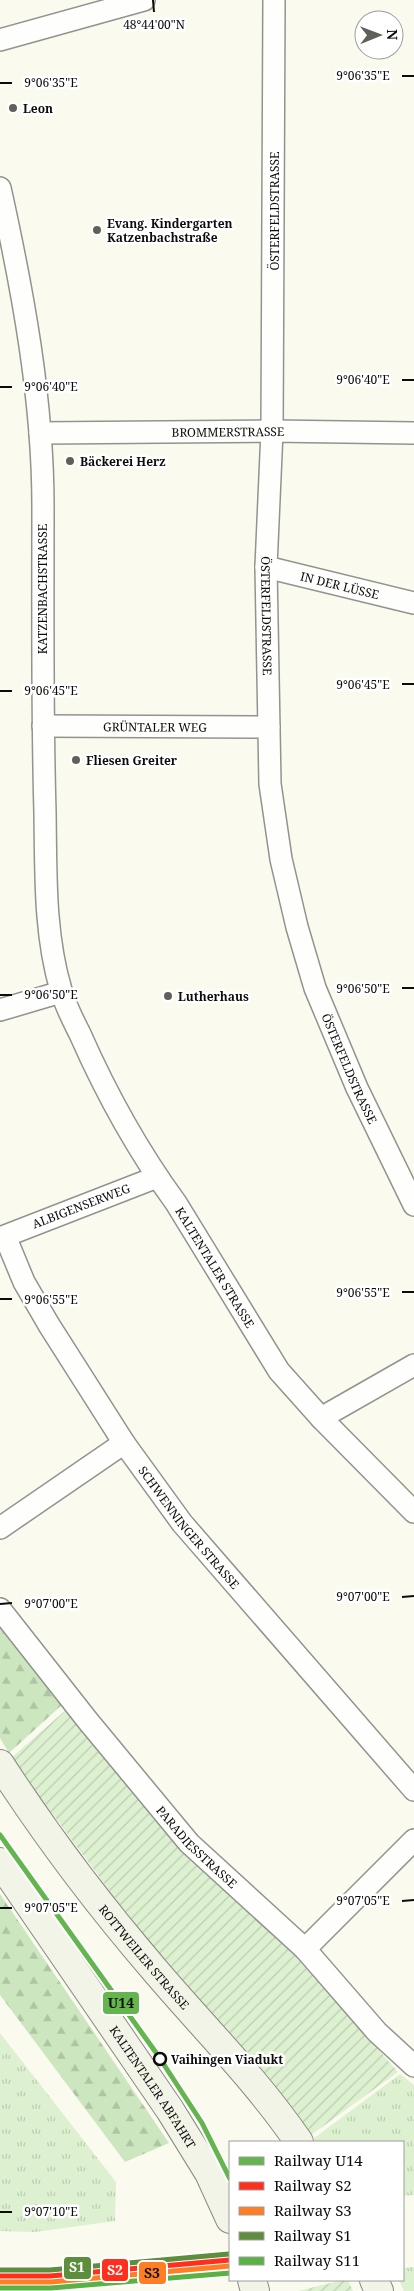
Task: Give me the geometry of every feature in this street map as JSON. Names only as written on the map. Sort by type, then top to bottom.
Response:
[{"type":"main road","name":"ROTTWEILER STRASSE","points":[[0,1764],[22,1798],[110,1916],[152,1968],[246,2071],[272,2103],[298,2141]]},
{"type":"main road","name":"KALTENTALER ABFAHRT","points":[[0,1862],[170,2110],[209,2173],[229,2217]]},
{"type":"street","points":[[0,40],[144,0]]},
{"type":"street","name":"ÖSTERFELDSTRASSE","points":[[274,0],[272,431],[266,566],[270,784],[281,859],[297,927],[315,988],[357,1088],[414,1205]]},
{"type":"street","name":"KATZENBACHSTRASSE","points":[[0,188],[33,370],[40,433],[43,504],[43,726],[49,938],[61,992]]},
{"type":"street","name":"BROMMERSTRASSE","points":[[40,433],[272,431],[414,433]]},
{"type":"street","name":"IN DER LÜSSE","points":[[266,566],[414,603]]},
{"type":"street","name":"GRÜNTALER WEG","points":[[43,726],[269,727]]},
{"type":"street","points":[[0,1010],[61,992]]},
{"type":"street","name":"KALTENTALER STRASSE","points":[[61,992],[98,1075],[157,1177],[176,1203],[279,1371],[321,1418],[414,1512]]},
{"type":"street","name":"ALBIGENSERWEG","points":[[6,1236],[157,1177]]},
{"type":"street","name":"SCHWENNINGER STRASSE","points":[[6,1236],[24,1282],[124,1442],[182,1523],[414,1790]]},
{"type":"street","points":[[321,1418],[414,1365]]},
{"type":"street","points":[[0,1528],[124,1442]]},
{"type":"street","name":"PARADIESSTRASSE","points":[[0,1609],[88,1721],[188,1843],[305,1949],[377,2032],[414,2066]]},
{"type":"street","points":[[305,1949],[414,1840]]},
{"type":"green space","points":[[0,1623],[64,1703],[9,1753],[0,1738]]},
{"type":"green space","points":[[67,1709],[181,1847],[291,1951],[398,2072],[311,2135],[141,1933],[11,1758]]},
{"type":"green space","points":[[0,1894],[169,2143],[125,2162],[0,1995]]},
{"type":"green space","points":[[0,2033],[116,2182],[115,2221],[35,2232],[0,2231]]},
{"type":"green space","points":[[400,2074],[414,2085],[414,2195],[404,2196],[404,2141],[314,2141],[313,2139]]},
{"type":"green space","points":[[414,2267],[414,2291],[404,2291],[399,2281],[404,2281],[404,2268]]},
{"type":"green space","points":[[339,2281],[348,2281],[353,2291],[298,2291]]},
{"type":"rail line","name":"U14","points":[[0,1835],[157,2054],[202,2123],[229,2177]]},
{"type":"rail line","name":"S1","points":[[0,2270],[50,2270],[229,2254]]},
{"type":"rail line","name":"S2","points":[[0,2276],[50,2276],[229,2260]]},
{"type":"rail line","name":"S3","points":[[0,2282],[51,2282],[229,2266]]},
{"type":"rail line","name":"S11","points":[[0,2288],[51,2288],[229,2273]]},
{"type":"place","name":"Leon","points":[[13,108]]},
{"type":"place","name":"Evang. Kindergarten Katzenbachstraße","points":[[97,230]]},
{"type":"place","name":"Bäckerei Herz","points":[[70,461]]},
{"type":"place","name":"Fliesen Greiter","points":[[76,760]]},
{"type":"place","name":"Lutherhaus","points":[[168,996]]},
{"type":"place","name":"Vaihingen Viadukt","points":[[160,2059]]}]
